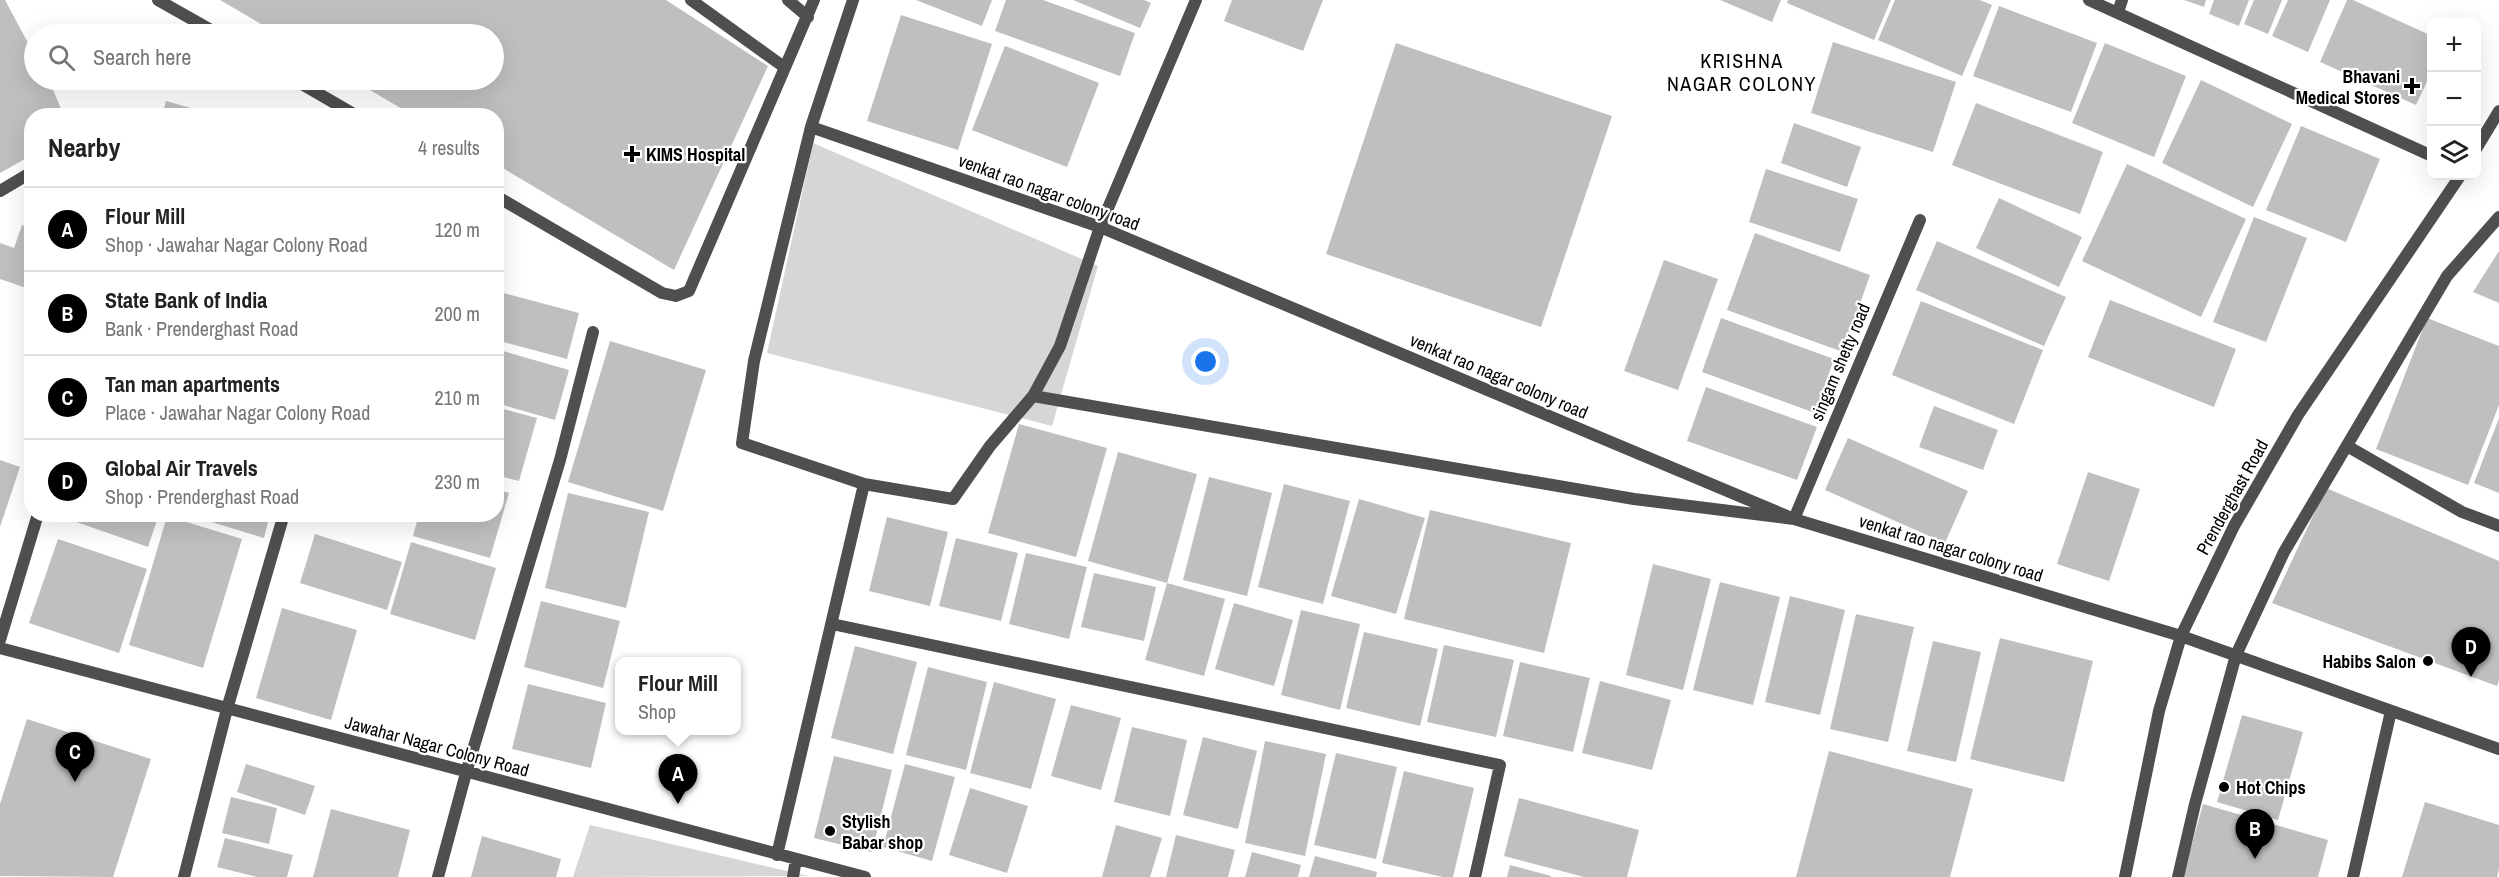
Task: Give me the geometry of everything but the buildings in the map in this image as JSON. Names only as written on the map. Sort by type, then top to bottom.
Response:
[{"type":"street","points":[[158,0],[200,24]]},
{"type":"street","points":[[692,0],[784,67]]},
{"type":"street","points":[[788,0],[808,17]]},
{"type":"street","points":[[504,201],[663,293],[676,296],[689,291],[814,0]]},
{"type":"street","points":[[853,0],[811,127],[754,362],[742,443],[864,484],[953,500],[990,446],[1033,396],[1060,346],[1100,227],[1196,0]]},
{"type":"street","points":[[2088,0],[2120,6],[2427,154]]},
{"type":"street","points":[[312,90],[343,108]]},
{"type":"street","points":[[2481,141],[2499,111]]},
{"type":"street","name":"venkat rao nagar colony road","points":[[811,127],[1100,227],[1794,519],[2181,636],[2499,749]]},
{"type":"street","points":[[0,191],[24,177]]},
{"type":"street","name":"Prenderghast Road","points":[[2125,877],[2159,711],[2181,636],[2234,526],[2298,415],[2457,180]]},
{"type":"street","points":[[2178,877],[2195,804],[2236,655],[2284,552],[2446,276],[2499,217]]},
{"type":"street","name":"singam shetty road","points":[[1794,519],[1920,220]]},
{"type":"street","points":[[438,877],[466,773],[560,460],[592,332]]},
{"type":"street","points":[[1033,396],[1634,499],[1794,519]]},
{"type":"street","points":[[2347,446],[2462,512],[2499,526]]},
{"type":"street","points":[[777,855],[864,484]]},
{"type":"street","points":[[0,640],[36,522]]},
{"type":"street","points":[[184,877],[227,710],[282,522]]},
{"type":"street","points":[[832,624],[1500,765],[1475,877]]},
{"type":"street","name":"Jawahar Nagar Colony Road","points":[[0,648],[862,877]]},
{"type":"street","points":[[2353,877],[2391,711]]},
{"type":"street","points":[[793,877],[796,859]]},
{"type":"shaded area","points":[[813,143],[1098,266],[1052,426],[767,353]]},
{"type":"shaded area","points":[[590,825],[808,876],[573,877]]},
{"type":"place","name":"Bhavani Medical Stores","points":[[2412,86]]},
{"type":"place","name":"KIMS Hospital","points":[[632,154]]},
{"type":"place","name":"Habibs Salon","points":[[2428,661]]},
{"type":"place","name":"Global Air Travels","points":[[2471,677]]},
{"type":"place","name":"Tan man apartments","points":[[75,782]]},
{"type":"place","name":"Hot Chips","points":[[2224,787]]},
{"type":"place","name":"Flour Mill","points":[[678,804]]},
{"type":"place","name":"Stylish Babar shop","points":[[830,831]]},
{"type":"place","name":"State Bank of India","points":[[2255,859]]},
{"type":"district","name":"KRISHNA NAGAR COLONY","points":[[1742,72]]}]
